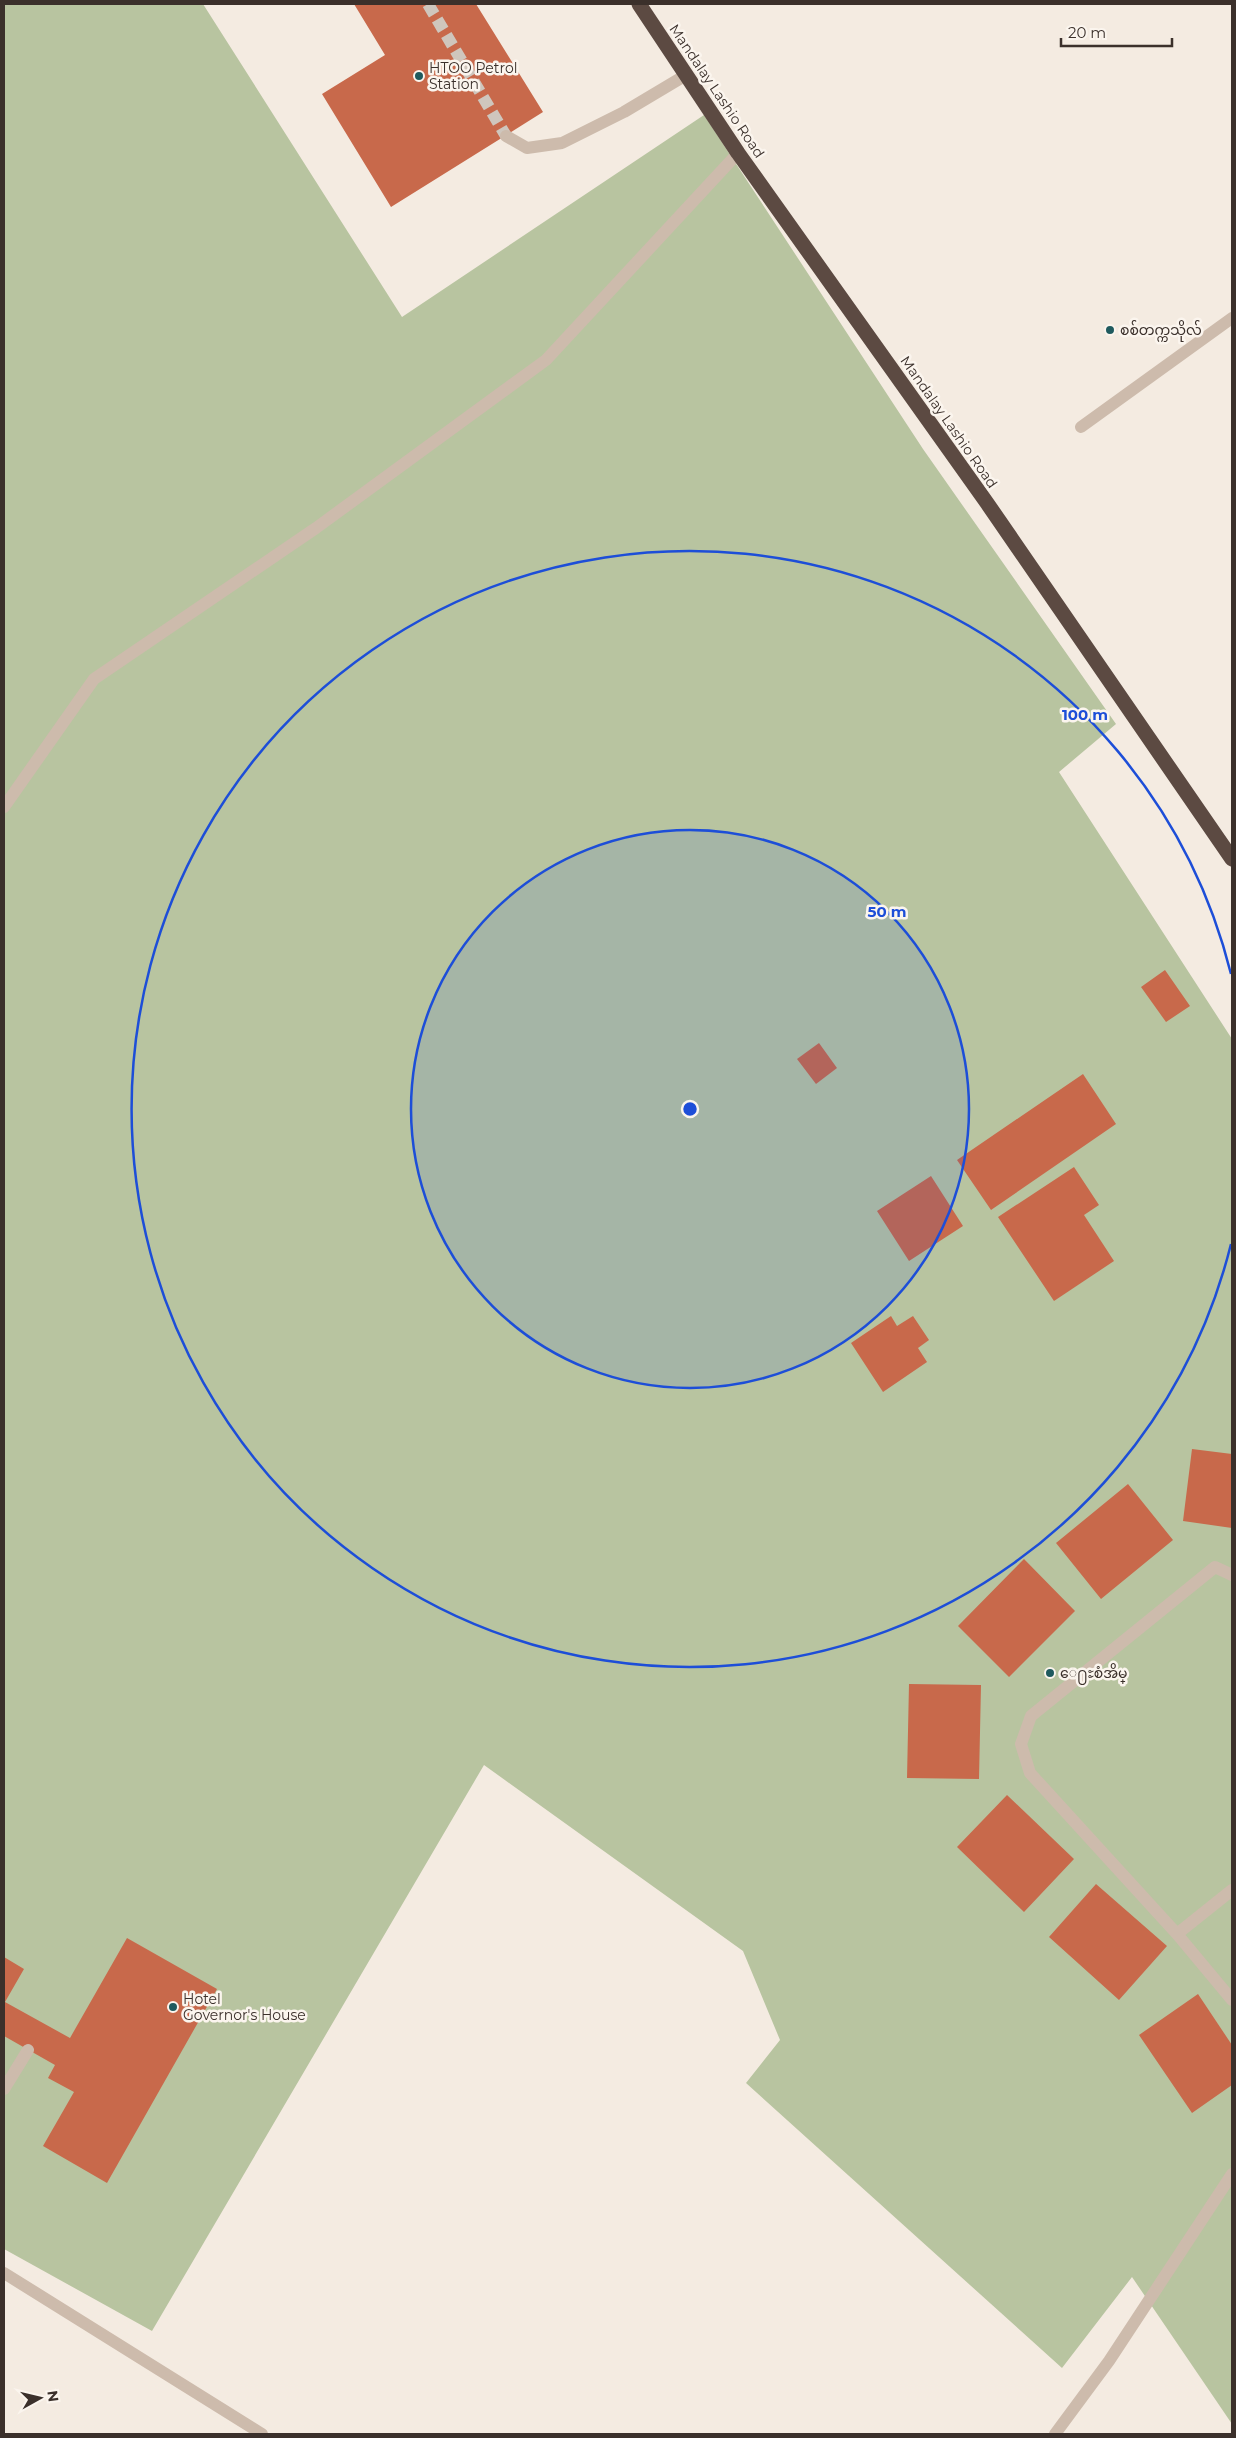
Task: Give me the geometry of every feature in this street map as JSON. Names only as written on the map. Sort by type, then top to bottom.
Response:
[{"type":"highway","name":"Mandalay Lashio Road","points":[[639,4],[738,153],[987,503],[1232,859]]},
{"type":"street","points":[[506,136],[527,148],[562,144],[624,112],[686,75]]},
{"type":"street","points":[[4,807],[94,679],[316,528],[546,360],[738,153]]},
{"type":"street","points":[[1081,426],[1232,318]]},
{"type":"street","points":[[1232,1575],[1215,1568],[1030,1716],[1021,1744],[1030,1773],[1176,1934],[1232,2000]]},
{"type":"street","points":[[1176,1934],[1232,1890]]},
{"type":"street","points":[[4,2089],[28,2050]]},
{"type":"street","points":[[1055,2434],[1109,2361],[1232,2174]]},
{"type":"street","points":[[4,2273],[262,2434]]},
{"type":"green space","points":[[4,4],[203,4],[402,317],[704,115],[923,449],[1116,724],[1059,772],[1232,1039],[1232,2424],[1132,2277],[1062,2368],[746,2083],[780,2040],[743,1951],[484,1765],[152,2331],[4,2249]]},
{"type":"building","points":[[354,4],[476,4],[543,112],[391,207],[322,94],[385,55]]},
{"type":"building","points":[[1165,970],[1190,1006],[1166,1022],[1141,987]]},
{"type":"building","points":[[819,1043],[837,1068],[816,1084],[797,1059]]},
{"type":"building","points":[[1083,1074],[1116,1124],[991,1210],[957,1160]]},
{"type":"building","points":[[1074,1167],[1099,1205],[1084,1215],[1114,1261],[1054,1301],[998,1217]]},
{"type":"building","points":[[931,1176],[963,1226],[909,1261],[877,1211]]},
{"type":"building","points":[[891,1316],[897,1326],[913,1316],[929,1340],[918,1348],[927,1362],[883,1392],[851,1343]]},
{"type":"building","points":[[1192,1449],[1232,1454],[1232,1528],[1183,1521]]},
{"type":"building","points":[[1128,1484],[1173,1540],[1101,1599],[1056,1543]]},
{"type":"building","points":[[1024,1559],[1075,1611],[1009,1677],[958,1626]]},
{"type":"building","points":[[909,1684],[981,1685],[979,1779],[907,1778]]},
{"type":"building","points":[[1007,1795],[1074,1859],[1024,1912],[957,1847]]},
{"type":"building","points":[[1096,1884],[1167,1946],[1119,2000],[1049,1937]]},
{"type":"building","points":[[127,1938],[217,1989],[107,2183],[43,2146],[74,2092],[48,2078],[55,2065],[4,2036],[4,1957],[24,1969],[5,2002],[70,2038]]},
{"type":"building","points":[[1198,1994],[1232,2045],[1232,2085],[1192,2113],[1139,2035]]},
{"type":"tunnel","points":[[428,4],[506,136]]},
{"type":"place","name":"HTOO Petrol Station","points":[[419,76]]},
{"type":"place","name":"စစ်‌တက္ကသိုလ်","points":[[1110,330]]},
{"type":"place","name":"ေ႐ႊစံအိမ္","points":[[1050,1673]]},
{"type":"place","name":"Hotel Governor's House","points":[[173,2007]]}]
